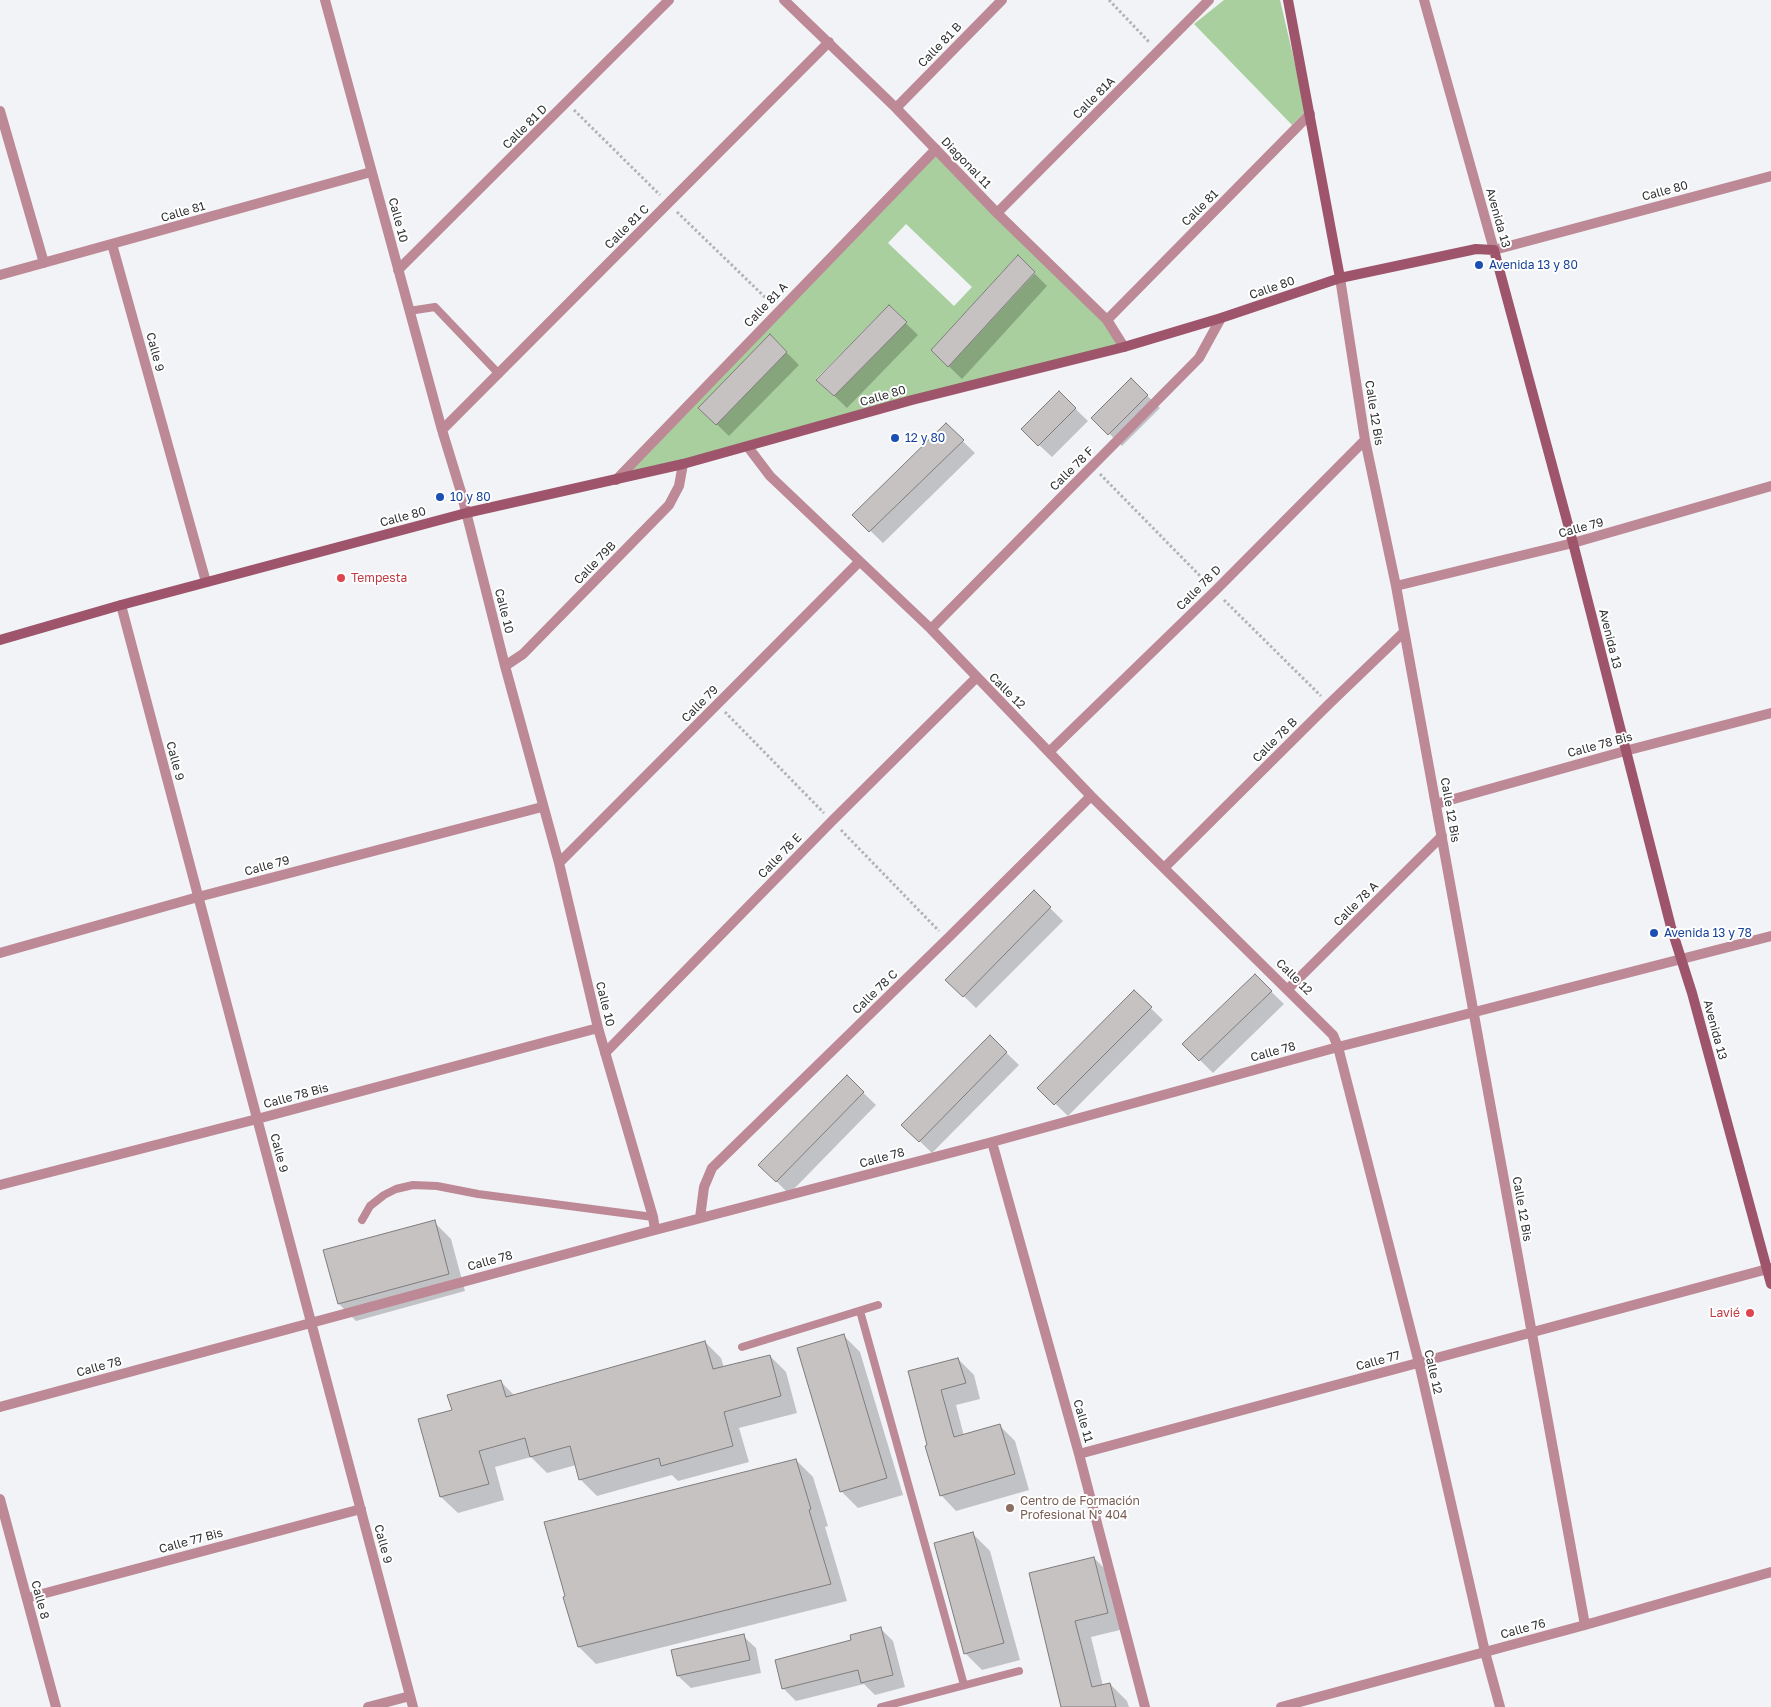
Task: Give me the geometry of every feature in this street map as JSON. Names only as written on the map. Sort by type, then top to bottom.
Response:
[{"type":"street","name":"Calle 10","points":[[324,0],[466,513],[542,806],[559,863],[598,1028],[654,1217],[655,1230]]},
{"type":"street","name":"Calle 81 D","points":[[398,270],[669,0]]},
{"type":"street","name":"Calle 81 B","points":[[896,108],[1002,0]]},
{"type":"street","name":"Calle 81A","points":[[997,213],[1209,0]]},
{"type":"street","name":"Calle 12 Bis","points":[[1288,0],[1340,278],[1365,440],[1396,586],[1585,1625]]},
{"type":"street","name":"Avenida 13","points":[[1424,0],[1573,543],[1680,960],[1692,993],[1769,1269],[1771,1284]]},
{"type":"street","name":"Diagonal 11","points":[[789,2],[896,108],[997,213],[1107,320],[1124,347]]},
{"type":"street","name":"Calle 81 C","points":[[442,430],[829,42]]},
{"type":"street","points":[[0,111],[44,263]]},
{"type":"street","name":"Calle 81","points":[[1107,320],[1310,114]]},
{"type":"street","name":"Calle 81 A","points":[[616,480],[936,149]]},
{"type":"street","name":"Calle 81","points":[[0,274],[372,172]]},
{"type":"street","name":"Calle 80","points":[[0,640],[121,605],[466,513],[683,464],[912,400],[1124,347],[1221,318],[1340,278],[1476,249],[1494,250],[1771,176]]},
{"type":"street","name":"Calle 9","points":[[112,244],[206,582]]},
{"type":"street","name":"Calle 78 F","points":[[931,629],[1198,358],[1221,318]]},
{"type":"street","name":"Calle 78 D","points":[[1049,752],[1365,440]]},
{"type":"street","name":"Calle 12","points":[[748,447],[770,476],[931,629],[1091,796],[1333,1035],[1338,1047],[1419,1363],[1485,1652],[1500,1707]]},
{"type":"street","name":"Calle 79B","points":[[505,666],[523,654],[669,505],[679,486],[683,464]]},
{"type":"street","name":"Calle 79","points":[[1396,586],[1573,543],[1771,486]]},
{"type":"street","name":"Calle 79","points":[[559,863],[859,562]]},
{"type":"street","name":"Calle 9","points":[[121,605],[413,1707]]},
{"type":"street","name":"Calle 78 B","points":[[1164,868],[1404,632]]},
{"type":"street","name":"Calle 78 E","points":[[605,1053],[832,821],[976,678]]},
{"type":"street","name":"Calle 78 Bis","points":[[1436,804],[1625,751],[1771,713]]},
{"type":"street","name":"Calle 78 C","points":[[700,1218],[704,1187],[712,1168],[1091,796]]},
{"type":"street","name":"Calle 79","points":[[0,953],[198,897],[542,806]]},
{"type":"street","name":"Calle 78 A","points":[[1288,989],[1442,836]]},
{"type":"street","name":"Calle 78","points":[[0,1407],[655,1230],[992,1142],[1338,1047],[1771,936]]},
{"type":"street","name":"Calle 78 Bis","points":[[0,1185],[598,1028]]},
{"type":"street","name":"Calle 11","points":[[992,1142],[1079,1454],[1145,1707]]},
{"type":"street","name":"Calle 77","points":[[1079,1454],[1769,1269]]},
{"type":"street","name":"Calle 8","points":[[0,1499],[56,1707]]},
{"type":"street","name":"Calle 77 Bis","points":[[27,1598],[361,1509]]},
{"type":"street","name":"Calle 76","points":[[1281,1707],[1585,1625],[1771,1572]]},
{"type":"street","points":[[368,1707],[410,1696]]},
{"type":"lane","points":[[410,311],[435,307],[498,374]]},
{"type":"lane","points":[[362,1220],[370,1206],[384,1194],[396,1188],[413,1184],[654,1217]]},
{"type":"lane","points":[[742,1347],[878,1305]]},
{"type":"lane","points":[[860,1310],[964,1686]]},
{"type":"lane","points":[[881,1707],[1019,1671]]},
{"type":"path","points":[[1108,0],[1158,51]]},
{"type":"green space","points":[[1224,0],[1280,0],[1306,111],[1292,125],[1194,24]]},
{"type":"green space","points":[[936,149],[1107,320],[1124,347],[616,480]],"holes":[[[906,224],[972,287],[954,306],[888,243]],[[1017,256],[1035,273],[948,367],[931,350]],[[889,305],[907,322],[834,396],[816,379]],[[770,335],[787,352],[716,424]]]},
{"type":"building","points":[[1018,255],[1035,272],[948,367],[931,350]]},
{"type":"building","points":[[889,305],[907,322],[834,396],[816,380]]},
{"type":"building","points":[[770,334],[787,352],[716,425],[698,408]]},
{"type":"building","points":[[1131,378],[1148,395],[1108,435],[1091,418]]},
{"type":"building","points":[[1059,391],[1076,408],[1038,446],[1021,429]]},
{"type":"building","points":[[946,423],[964,440],[869,532],[852,515]]},
{"type":"building","points":[[1034,890],[1051,907],[963,997],[945,980]]},
{"type":"building","points":[[1255,974],[1272,991],[1199,1061],[1182,1044]]},
{"type":"building","points":[[1134,990],[1152,1007],[1054,1105],[1037,1088]]},
{"type":"building","points":[[990,1035],[1007,1052],[919,1142],[901,1125]]},
{"type":"building","points":[[847,1075],[864,1092],[776,1182],[758,1165]]},
{"type":"building","points":[[435,1220],[449,1274],[338,1304],[323,1250]]},
{"type":"building","points":[[844,1334],[887,1478],[840,1492],[797,1348]]},
{"type":"building","points":[[705,1341],[713,1369],[770,1355],[781,1396],[724,1412],[733,1446],[661,1466],[659,1458],[579,1480],[570,1446],[530,1457],[525,1438],[479,1451],[489,1484],[440,1497],[418,1419],[452,1410],[447,1395],[501,1380],[506,1397]]},
{"type":"building","points":[[958,1358],[966,1383],[941,1390],[954,1437],[1000,1424],[1015,1474],[940,1496],[925,1446],[927,1445],[908,1371]]},
{"type":"building","points":[[796,1459],[831,1584],[578,1647],[544,1522]]},
{"type":"building","points":[[973,1532],[1004,1643],[964,1654],[934,1543]]},
{"type":"building","points":[[1094,1557],[1108,1613],[1075,1621],[1092,1687],[1110,1683],[1116,1707],[1061,1707],[1029,1573]]},
{"type":"building","points":[[881,1627],[893,1675],[861,1683],[858,1670],[782,1689],[775,1660],[851,1640],[850,1635]]},
{"type":"building","points":[[744,1634],[750,1660],[677,1676],[671,1650]]},
{"type":"place","name":"Avenida 13 y 80","points":[[1479,265]]},
{"type":"place","name":"12 y 80","points":[[895,438]]},
{"type":"place","name":"10 y 80","points":[[440,497]]},
{"type":"place","name":"Tempesta","points":[[341,578]]},
{"type":"place","name":"Avenida 13 y 78","points":[[1654,933]]},
{"type":"place","name":"Lavié","points":[[1750,1313]]},
{"type":"place","name":"Centro de Formación Profesional N° 404","points":[[1010,1508]]}]
